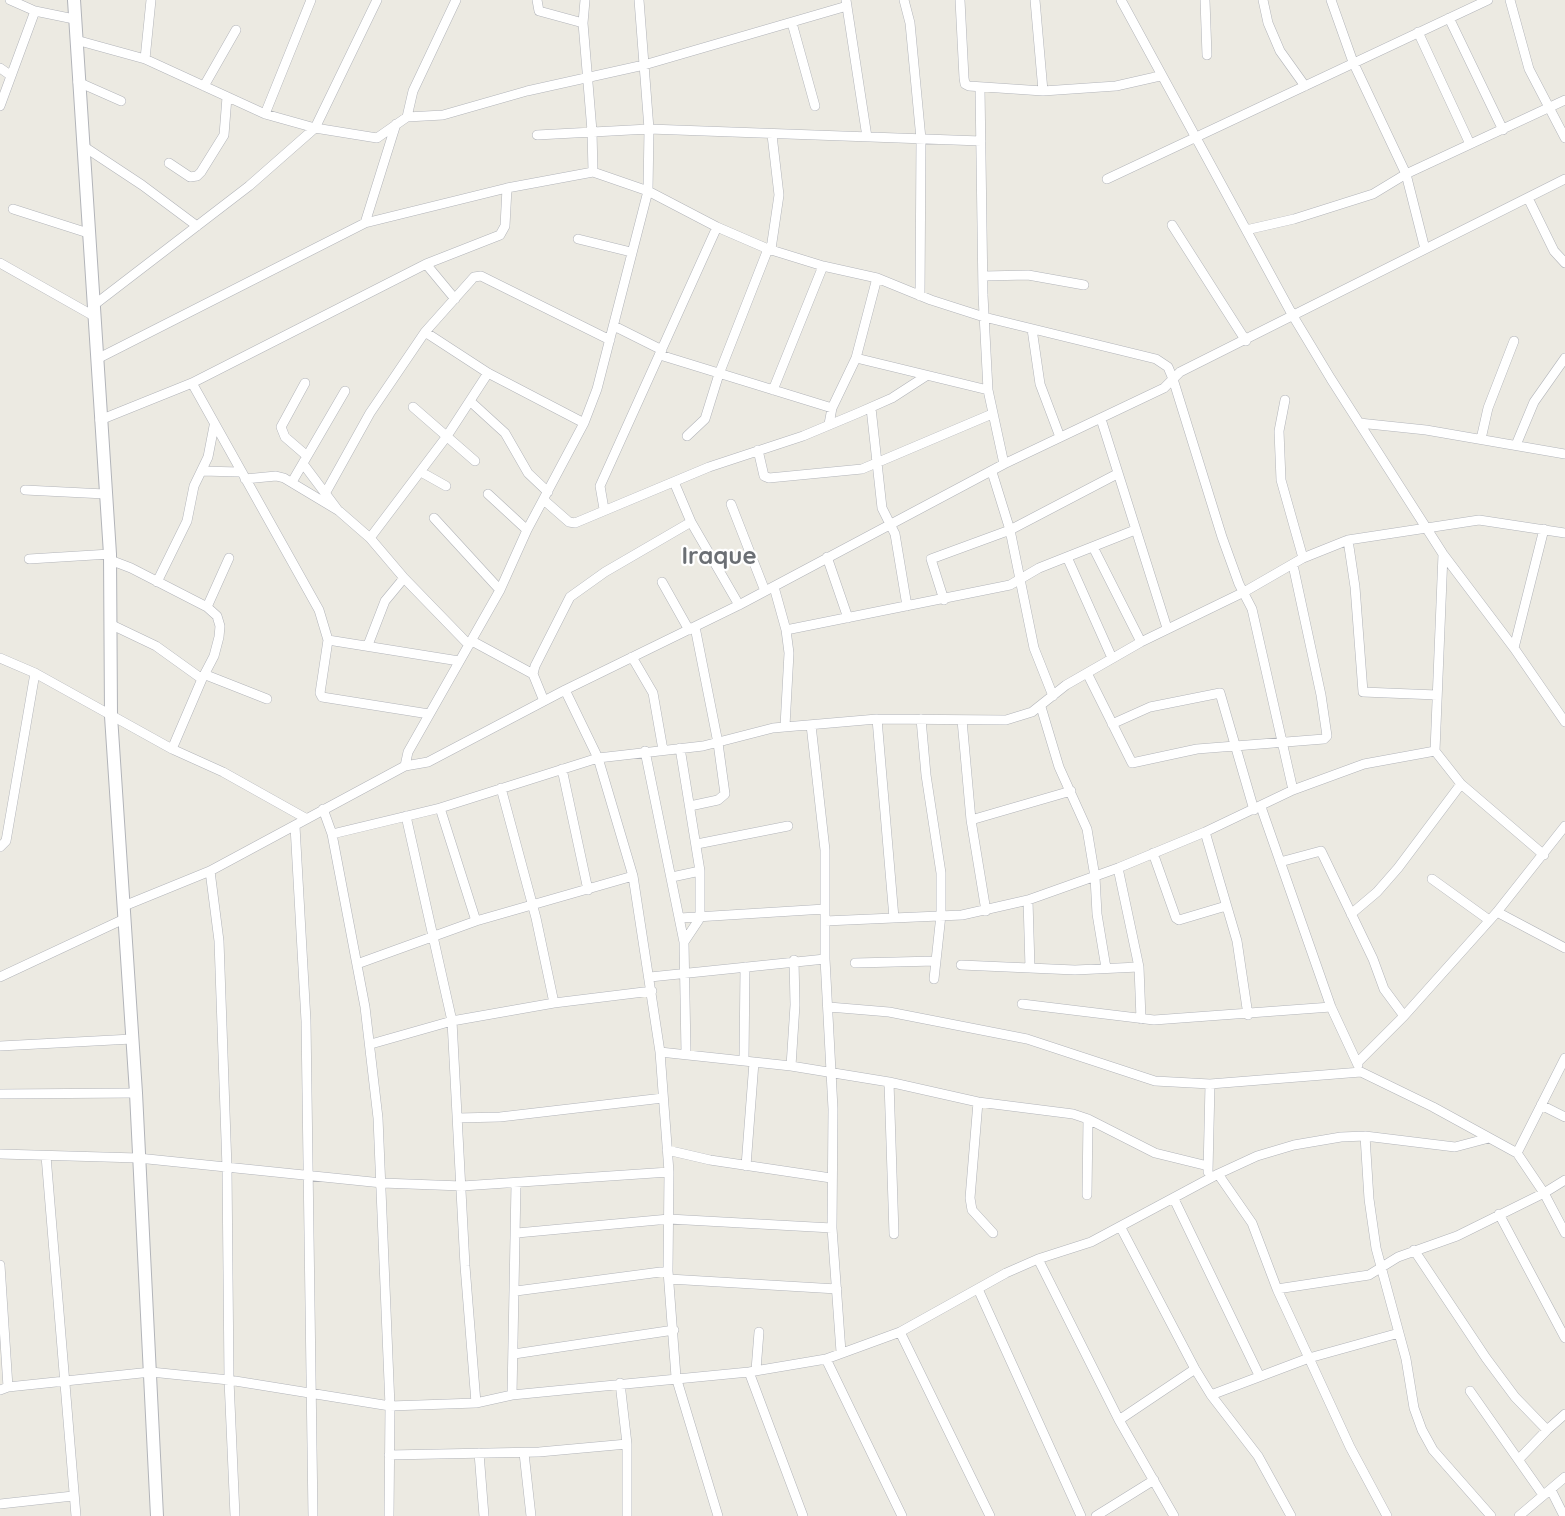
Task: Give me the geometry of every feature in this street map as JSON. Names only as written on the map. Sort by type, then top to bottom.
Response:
[{"type":"street","points":[[10,0],[34,11],[74,20]]},
{"type":"street","points":[[74,0],[110,557],[111,716],[136,1093],[157,1516]]},
{"type":"street","points":[[145,58],[151,0]]},
{"type":"street","points":[[265,114],[311,0]]},
{"type":"street","points":[[93,310],[249,186],[315,128],[377,0]]},
{"type":"street","points":[[407,117],[413,91],[456,0]]},
{"type":"street","points":[[537,0],[539,11],[583,23]]},
{"type":"street","points":[[585,0],[583,23],[593,172]]},
{"type":"street","points":[[405,766],[405,758],[500,590],[527,530],[584,423],[610,340],[648,191],[649,129],[639,0]]},
{"type":"street","points":[[904,0],[910,23],[921,139],[920,296]]},
{"type":"street","points":[[960,0],[965,84],[980,88],[1043,91],[1116,86],[1160,76]]},
{"type":"street","points":[[1035,0],[1043,91]]},
{"type":"street","points":[[1121,0],[1160,76],[1293,316],[1443,554],[1514,648],[1565,722]]},
{"type":"street","points":[[1205,0],[1207,55]]},
{"type":"street","points":[[1263,0],[1268,23],[1280,51],[1305,86]]},
{"type":"street","points":[[1331,0],[1353,62],[1406,174],[1425,249]]},
{"type":"street","points":[[1107,179],[1488,0]]},
{"type":"street","points":[[1510,0],[1529,69],[1565,138]]},
{"type":"street","points":[[76,39],[145,58],[265,114],[315,128],[377,138],[407,117],[443,114],[644,65],[792,22],[846,3],[867,137]]},
{"type":"street","points":[[0,106],[34,11]]},
{"type":"street","points":[[1449,18],[1503,130]]},
{"type":"street","points":[[792,22],[815,106]]},
{"type":"street","points":[[204,86],[236,30]]},
{"type":"street","points":[[1418,32],[1470,144]]},
{"type":"street","points":[[0,68],[10,75]]},
{"type":"street","points":[[78,82],[121,101]]},
{"type":"street","points":[[980,88],[984,317],[988,390],[1004,464]]},
{"type":"street","points":[[169,163],[190,177],[197,176],[201,172],[224,135],[227,97]]},
{"type":"street","points":[[1246,230],[1294,219],[1373,194],[1406,174],[1565,100]]},
{"type":"street","points":[[365,223],[396,124]]},
{"type":"street","points":[[537,135],[649,129],[981,141]]},
{"type":"street","points":[[687,436],[703,423],[719,374],[770,249],[779,195],[772,135]]},
{"type":"street","points":[[83,146],[142,185],[196,226]]},
{"type":"street","points":[[97,359],[365,223],[507,188],[593,172],[648,191],[717,227],[770,249],[823,266],[877,278],[920,296],[984,317],[1156,359],[1168,367],[1173,379],[1222,537],[1252,609],[1293,790]]},
{"type":"street","points":[[0,977],[210,871],[405,766],[428,762],[565,690],[692,629],[1004,464],[1164,388],[1180,372],[1246,341],[1565,179]]},
{"type":"street","points":[[100,420],[192,383],[426,264],[500,235],[505,226],[507,188]]},
{"type":"street","points":[[1528,198],[1554,251],[1565,263]]},
{"type":"street","points":[[13,209],[88,233]]},
{"type":"street","points":[[1172,225],[1246,341]]},
{"type":"street","points":[[604,509],[600,486],[717,227]]},
{"type":"street","points":[[578,239],[631,252]]},
{"type":"street","points":[[0,263],[93,310]]},
{"type":"street","points":[[426,264],[455,298]]},
{"type":"street","points":[[773,390],[823,266]]},
{"type":"street","points":[[984,276],[1028,275],[1084,285]]},
{"type":"street","points":[[326,492],[370,413],[425,332],[474,277],[481,276],[610,340]]},
{"type":"street","points":[[828,424],[832,408],[856,358],[877,278]]},
{"type":"street","points":[[614,326],[661,352],[719,374],[832,408]]},
{"type":"street","points":[[1032,329],[1040,384],[1060,437]]},
{"type":"street","points":[[425,332],[488,373],[584,423]]},
{"type":"street","points":[[1481,439],[1488,408],[1514,341]]},
{"type":"street","points":[[856,358],[988,390]]},
{"type":"street","points":[[1516,445],[1534,402],[1565,358]]},
{"type":"street","points":[[370,538],[447,436],[488,373]]},
{"type":"street","points":[[471,402],[504,434],[546,497],[572,523],[871,408],[926,376]]},
{"type":"street","points":[[192,383],[319,610],[328,640],[320,693],[322,697],[429,714]]},
{"type":"street","points":[[304,383],[281,427],[285,437],[306,460],[339,511]]},
{"type":"street","points":[[292,482],[345,391]]},
{"type":"street","points":[[1285,400],[1280,431],[1281,480],[1303,558]]},
{"type":"street","points":[[413,406],[475,461]]},
{"type":"street","points":[[871,408],[876,465],[884,516],[895,534],[907,606]]},
{"type":"street","points":[[758,450],[764,476],[769,478],[876,465],[992,414]]},
{"type":"street","points":[[1101,418],[1167,628]]},
{"type":"street","points":[[1359,423],[1481,439],[1565,454]]},
{"type":"street","points":[[157,582],[182,534],[194,486],[208,457],[214,426]]},
{"type":"street","points":[[202,471],[242,476],[276,476],[292,482],[339,511],[370,538],[404,578],[471,643],[533,674],[544,701]]},
{"type":"street","points":[[421,472],[446,486]]},
{"type":"street","points":[[992,472],[1010,530],[1034,648],[1053,696]]},
{"type":"street","points":[[944,600],[931,559],[1010,530],[1117,474]]},
{"type":"street","points":[[674,482],[691,522],[739,605]]},
{"type":"street","points":[[25,490],[105,494]]},
{"type":"street","points":[[488,494],[527,530]]},
{"type":"street","points":[[730,504],[770,589],[786,630],[789,653],[785,726]]},
{"type":"street","points":[[434,518],[500,590]]},
{"type":"street","points":[[332,834],[440,808],[598,758],[718,743],[785,726],[877,719],[1006,720],[1041,707],[1087,673],[1167,628],[1244,592],[1303,558],[1348,540],[1427,526],[1479,520],[1565,533]]},
{"type":"street","points":[[533,674],[560,613],[570,597],[604,572],[691,522]]},
{"type":"street","points":[[1514,648],[1544,529]]},
{"type":"street","points":[[786,630],[1010,585],[1067,557],[1135,530]]},
{"type":"street","points":[[1348,540],[1355,587],[1363,692],[1437,695]]},
{"type":"street","points":[[1094,547],[1141,642]]},
{"type":"street","points":[[1443,554],[1435,751],[1461,784],[1544,855]]},
{"type":"street","points":[[29,559],[110,557],[207,608],[217,616],[220,626],[214,656],[172,749]]},
{"type":"street","points":[[827,557],[848,618]]},
{"type":"street","points":[[1067,557],[1112,658]]},
{"type":"street","points":[[207,608],[229,558]]},
{"type":"street","points":[[1087,673],[1132,763],[1197,749],[1324,740],[1327,736],[1306,618],[1293,565]]},
{"type":"street","points":[[368,645],[385,601],[404,578]]},
{"type":"street","points":[[662,582],[692,629],[718,743],[724,796],[690,806]]},
{"type":"street","points":[[112,625],[156,646],[204,677],[267,699]]},
{"type":"street","points":[[328,640],[459,661]]},
{"type":"street","points":[[632,657],[653,693],[663,750]]},
{"type":"street","points":[[0,658],[35,673],[172,749],[223,772],[307,819]]},
{"type":"street","points":[[0,847],[6,841],[35,673]]},
{"type":"street","points":[[565,690],[598,758],[633,876],[660,1052],[669,1172],[669,1275],[676,1377],[718,1516]]},
{"type":"street","points":[[1112,724],[1150,707],[1218,692],[1221,695],[1234,745],[1280,862],[1331,1007],[1361,1072]]},
{"type":"street","points":[[1041,707],[1052,748],[1087,828],[1106,968]]},
{"type":"street","points":[[877,719],[894,918]]},
{"type":"street","points":[[921,719],[926,775],[940,867],[941,915],[934,979]]},
{"type":"street","points":[[962,720],[971,820],[986,911]]},
{"type":"street","points":[[811,725],[825,850],[825,959],[832,1073],[832,1228],[841,1352]]},
{"type":"street","points":[[680,748],[700,871],[700,918],[684,942]]},
{"type":"street","points":[[645,751],[684,942],[686,1053]]},
{"type":"street","points":[[825,921],[986,911],[1028,900],[1118,868],[1205,832],[1293,790],[1364,764],[1435,751]]},
{"type":"street","points":[[562,769],[588,890]]},
{"type":"street","points":[[1352,914],[1372,897],[1398,868],[1461,784]]},
{"type":"street","points":[[501,788],[532,905],[554,1003]]},
{"type":"street","points":[[971,820],[1071,791]]},
{"type":"street","points":[[440,808],[476,921]]},
{"type":"street","points":[[323,809],[332,834],[371,1044],[382,1183],[390,1406],[388,1516]]},
{"type":"street","points":[[406,816],[435,937],[452,1021],[476,1403]]},
{"type":"street","points":[[295,826],[305,989],[313,1516]]},
{"type":"street","points":[[697,844],[788,826]]},
{"type":"street","points":[[1357,1063],[1404,1016],[1497,912],[1565,826]]},
{"type":"street","points":[[1205,832],[1237,941],[1248,1015]]},
{"type":"street","points":[[1280,862],[1321,851],[1373,959],[1384,989],[1404,1016]]},
{"type":"street","points":[[1153,853],[1176,918],[1179,920],[1226,906]]},
{"type":"street","points":[[1118,868],[1139,967],[1141,1018]]},
{"type":"street","points":[[210,871],[219,941],[227,1167],[229,1380],[235,1516]]},
{"type":"street","points":[[672,877],[700,871]]},
{"type":"street","points":[[357,964],[476,921],[633,876]]},
{"type":"street","points":[[1432,879],[1489,920]]},
{"type":"street","points":[[1028,900],[1030,968]]},
{"type":"street","points":[[680,918],[825,909]]},
{"type":"street","points":[[1497,912],[1565,948]]},
{"type":"street","points":[[650,977],[685,975],[794,960],[825,959]]},
{"type":"street","points":[[791,1066],[795,1005],[794,960]]},
{"type":"street","points":[[855,963],[936,961]]},
{"type":"street","points":[[962,965],[1030,968],[1139,967]]},
{"type":"street","points":[[745,967],[749,1061],[746,1166]]},
{"type":"street","points":[[371,1044],[452,1021],[554,1003],[652,991]]},
{"type":"street","points":[[1022,1004],[1141,1018],[1248,1015],[1331,1007]]},
{"type":"street","points":[[829,1007],[889,1012],[1027,1039],[1138,1078],[1170,1083],[1210,1084],[1361,1072],[1433,1107],[1517,1153],[1545,1193],[1565,1233]]},
{"type":"street","points":[[0,1046],[132,1039]]},
{"type":"street","points":[[660,1052],[791,1066],[889,1082],[978,1102],[1074,1114],[1088,1119],[1136,1146],[1208,1166]]},
{"type":"street","points":[[1517,1153],[1540,1105],[1563,1070],[1565,1058]]},
{"type":"street","points":[[889,1082],[894,1234]]},
{"type":"street","points":[[1208,1180],[1210,1084]]},
{"type":"street","points":[[0,1094],[136,1093]]},
{"type":"street","points":[[458,1118],[501,1117],[663,1098]]},
{"type":"street","points":[[978,1102],[970,1198],[972,1210],[993,1233]]},
{"type":"street","points":[[1540,1105],[1565,1117]]},
{"type":"street","points":[[1087,1195],[1088,1119]]},
{"type":"street","points":[[0,1265],[4,1389],[151,1372],[229,1380],[390,1406],[476,1403],[512,1395],[753,1371],[826,1359],[900,1332],[1038,1259],[1091,1242],[1121,1228],[1218,1174],[1294,1145],[1341,1137],[1365,1136],[1455,1147],[1489,1138]]},
{"type":"street","points":[[1365,1136],[1369,1199],[1381,1269],[1406,1359],[1414,1408],[1433,1450],[1491,1516]]},
{"type":"street","points":[[667,1150],[746,1166],[831,1178]]},
{"type":"street","points":[[0,1154],[138,1158],[382,1183],[462,1186],[669,1172]]},
{"type":"street","points":[[46,1156],[76,1516]]},
{"type":"street","points":[[1218,1174],[1252,1223],[1277,1289],[1350,1447],[1387,1516]]},
{"type":"street","points":[[1277,1289],[1363,1277],[1414,1250],[1457,1236],[1545,1193],[1565,1180]]},
{"type":"street","points":[[512,1395],[516,1291],[516,1184]]},
{"type":"street","points":[[1174,1199],[1259,1375]]},
{"type":"street","points":[[1499,1214],[1565,1338]]},
{"type":"street","points":[[517,1233],[669,1219],[832,1228]]},
{"type":"street","points":[[1121,1228],[1195,1369],[1211,1395],[1258,1456],[1291,1516]]},
{"type":"street","points":[[1414,1250],[1486,1358],[1515,1397],[1547,1430]]},
{"type":"street","points":[[1038,1259],[1119,1420],[1174,1516]]},
{"type":"street","points":[[516,1291],[669,1275],[837,1289]]},
{"type":"street","points":[[978,1290],[1080,1516]]},
{"type":"street","points":[[514,1354],[674,1330]]},
{"type":"street","points":[[759,1332],[753,1371],[803,1516]]},
{"type":"street","points":[[900,1332],[990,1516]]},
{"type":"street","points":[[1211,1395],[1309,1358],[1398,1333]]},
{"type":"street","points":[[826,1359],[902,1516]]},
{"type":"street","points":[[1119,1420],[1195,1369]]},
{"type":"street","points":[[620,1383],[627,1444],[627,1516]]},
{"type":"street","points":[[1470,1391],[1482,1412],[1564,1516]]},
{"type":"street","points":[[1519,1459],[1565,1414]]},
{"type":"street","points":[[389,1455],[524,1453],[627,1444]]},
{"type":"street","points":[[479,1453],[484,1516]]},
{"type":"street","points":[[524,1453],[531,1516]]},
{"type":"street","points":[[1519,1516],[1565,1477]]},
{"type":"street","points":[[1096,1516],[1154,1480]]},
{"type":"street","points":[[0,1504],[73,1496]]},
{"type":"district","name":"Iraque","points":[[719,557]]}]
